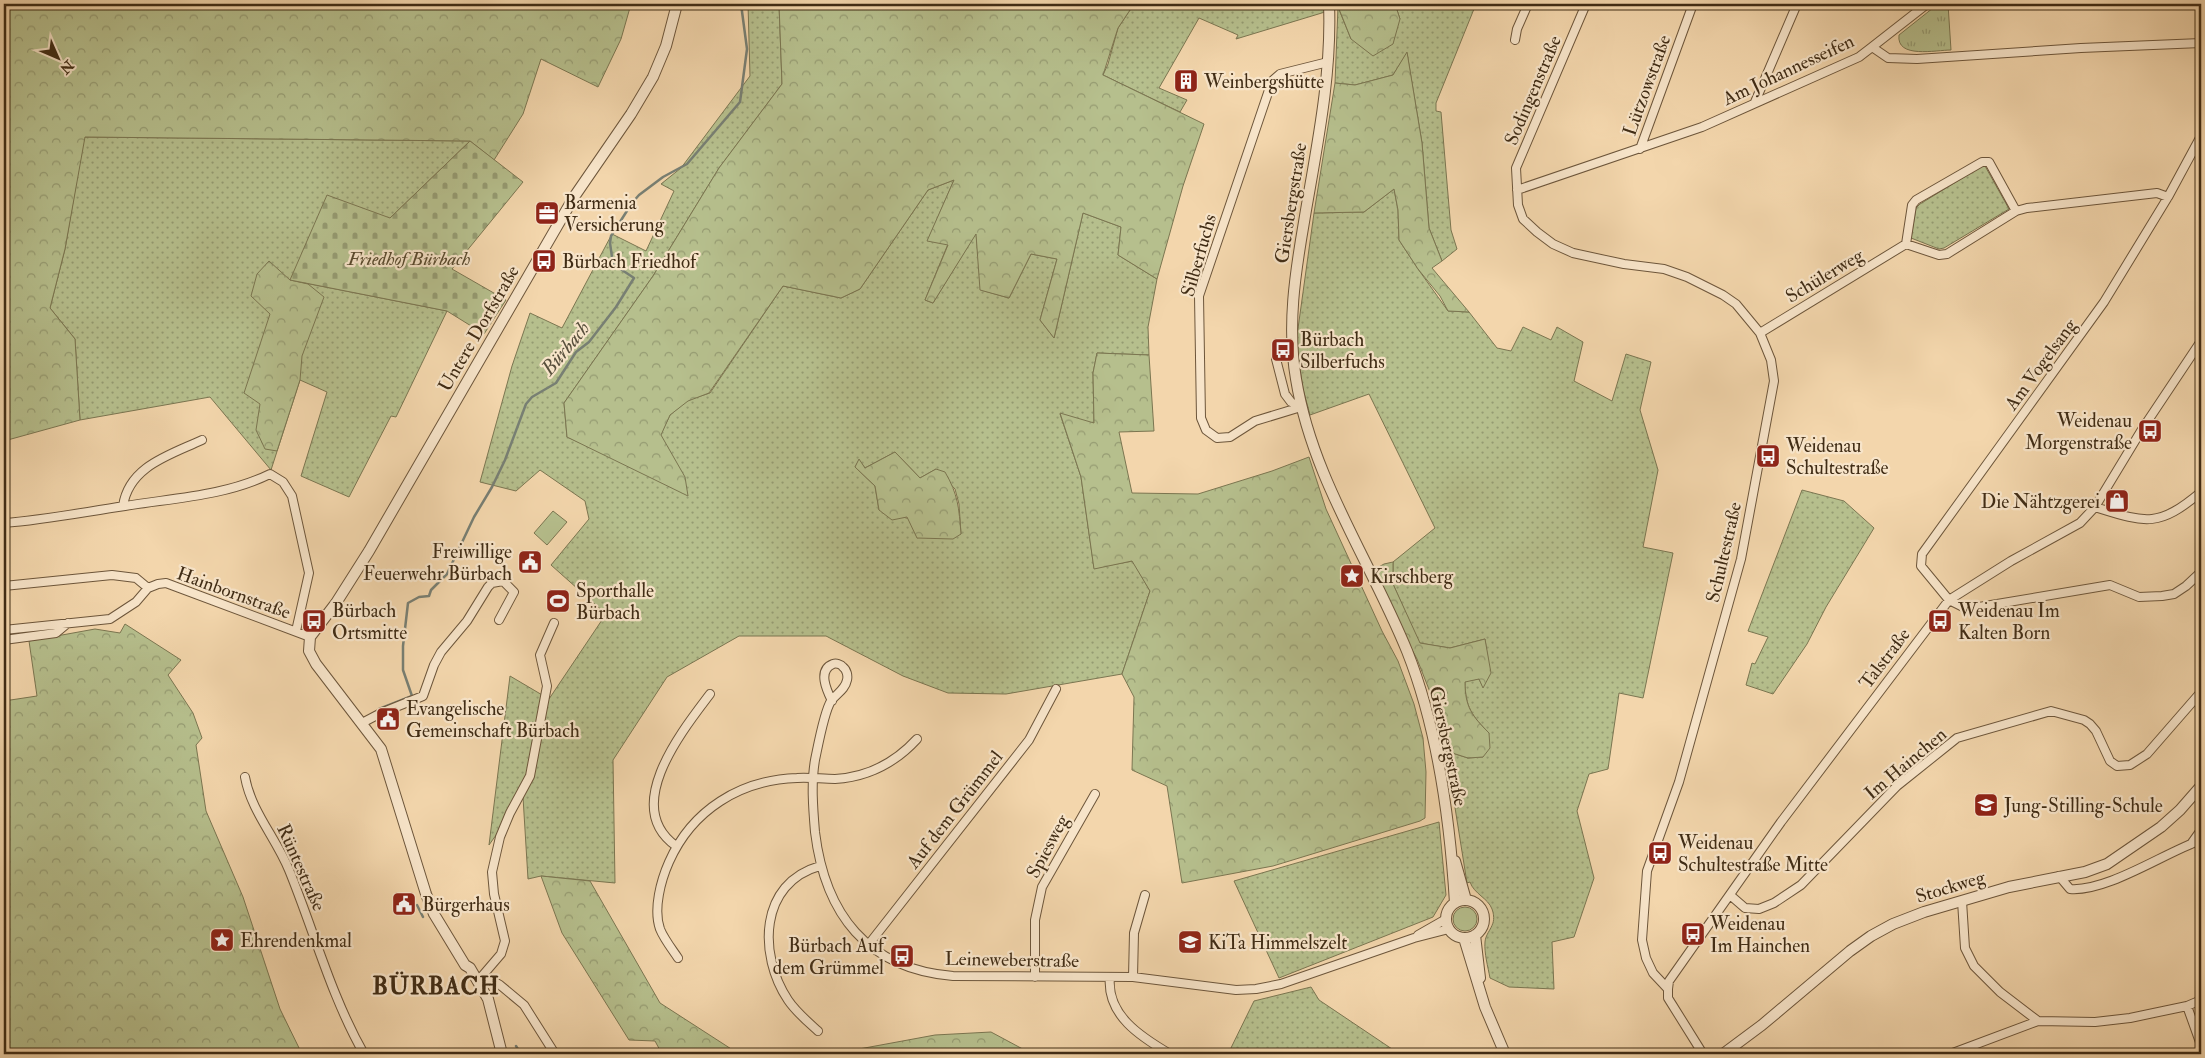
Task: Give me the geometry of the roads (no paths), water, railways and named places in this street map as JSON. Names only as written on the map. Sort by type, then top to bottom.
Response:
[{"type":"street","name":"Untere Dorfstraße","points":[[310,637],[341,595],[369,551],[574,196],[632,114],[653,78],[666,46],[677,4]]},
{"type":"street","name":"Giersbergstraße","points":[[1329,4],[1328,62],[1291,314],[1292,353],[1302,407],[1327,483],[1390,612],[1421,691],[1437,756],[1450,846],[1455,903]]},
{"type":"street","points":[[1515,40],[1517,29],[1528,4]]},
{"type":"street","name":"Sodingenstraße","points":[[1517,190],[1516,168],[1586,4]]},
{"type":"street","name":"Lützowstraße","points":[[1640,149],[1693,4]]},
{"type":"street","points":[[1755,102],[1797,4]]},
{"type":"street","points":[[1872,47],[1927,4]]},
{"type":"street","name":"Am Johannesseifen","points":[[1517,190],[1702,127],[1859,56],[1872,47],[1888,58],[1917,59],[2081,48],[2201,43]]},
{"type":"street","name":"Silberfuchs","points":[[1302,407],[1255,421],[1230,437],[1217,438],[1206,430],[1201,418],[1199,296],[1272,81],[1280,74],[1328,62]]},
{"type":"street","name":"Am Vogelsang","points":[[1949,600],[1921,566],[1922,554],[2104,302],[2168,197],[2201,136]]},
{"type":"street","points":[[2016,211],[1989,162],[1982,162],[1916,200],[1912,205],[1906,244],[1939,255],[1946,254],[2016,211],[2027,208],[2157,193],[2168,197]]},
{"type":"street","name":"Schultestraße","points":[[1517,190],[1518,205],[1523,218],[1536,232],[1553,244],[1584,257],[1664,269],[1687,277],[1723,295],[1736,304],[1760,333],[1771,360],[1774,381],[1741,559],[1679,782],[1647,871],[1642,940],[1646,958],[1653,973],[1668,990],[1668,998],[1703,1054]]},
{"type":"street","name":"Schülerweg","points":[[1760,333],[1906,244]]},
{"type":"street","name":"Talstraße","points":[[1668,990],[1669,981],[1781,822],[1949,600],[2011,561],[2080,523],[2095,507],[2141,431],[2201,341]]},
{"type":"street","points":[[1276,359],[1286,394],[1291,402],[1302,407]]},
{"type":"street","points":[[123,506],[125,494],[144,468],[202,440]]},
{"type":"street","points":[[4,523],[35,520],[239,487],[270,474],[283,482],[292,496],[309,573],[296,631]]},
{"type":"street","points":[[2095,507],[2137,520],[2152,520],[2165,517],[2182,508],[2201,492]]},
{"type":"street","points":[[1949,600],[1967,610],[2110,586],[2139,596],[2162,596],[2174,594],[2201,572]]},
{"type":"street","points":[[4,586],[112,575],[136,578],[148,588]]},
{"type":"street","points":[[362,723],[423,696],[434,665],[441,652],[467,621],[488,587],[492,583],[503,581],[514,592],[499,620]]},
{"type":"street","name":"Hainbornstraße","points":[[4,630],[110,619],[136,602],[148,588],[166,583],[310,637]]},
{"type":"street","points":[[481,981],[501,954],[505,941],[494,894],[492,872],[500,837],[510,813],[530,776],[547,686],[540,655],[554,622]]},
{"type":"street","name":"Hainbornstraße","points":[[4,640],[56,633],[69,623]]},
{"type":"street","points":[[310,637],[309,651],[316,664],[381,749],[426,894],[470,962],[470,968],[481,981],[494,1016],[496,1033],[502,1054]]},
{"type":"street","name":"Leineweberstraße","points":[[832,701],[824,672],[830,666],[838,664],[843,666],[848,674],[848,679],[842,690],[832,701],[822,730],[812,778],[813,813],[820,866],[830,893],[844,919],[869,944],[883,956],[929,974],[1133,977],[1236,990],[1256,989],[1281,984],[1414,938],[1448,924]]},
{"type":"street","name":"Auf dem Grümmel","points":[[869,944],[1029,740],[1056,689]]},
{"type":"street","name":"Im Hainchen","points":[[1730,895],[1745,908],[1759,910],[1774,904],[1801,885],[1897,786],[1957,738],[2051,711],[2084,720],[2090,724],[2096,731],[2110,761],[2116,766],[2130,765],[2147,754],[2201,692]]},
{"type":"street","points":[[676,846],[665,838],[658,829],[655,819],[658,780],[666,757],[684,728],[710,694]]},
{"type":"street","points":[[678,958],[660,928],[659,918],[664,874],[676,846],[686,831],[709,808],[745,787],[772,780],[834,779],[865,774],[889,763],[918,739]]},
{"type":"street","name":"Rüntestraße","points":[[244,777],[251,800],[288,868],[347,1024],[364,1054]]},
{"type":"street","name":"Stockweg","points":[[1723,1054],[1762,1025],[1850,951],[1871,936],[1906,918],[2009,887],[2086,872],[2107,864],[2161,826],[2180,810],[2201,786]]},
{"type":"street","name":"Spiesweg","points":[[1035,977],[1035,920],[1042,887],[1095,794]]},
{"type":"street","points":[[2191,844],[2201,830]]},
{"type":"street","points":[[2059,876],[2070,889],[2084,890],[2130,872],[2201,840]]},
{"type":"street","name":"Giersbergstraße","points":[[1450,846],[1466,900]]},
{"type":"street","points":[[818,1031],[789,1001],[773,966],[768,938],[770,920],[776,901],[784,887],[808,870],[820,866]]},
{"type":"street","points":[[1133,977],[1134,933],[1145,895]]},
{"type":"street","points":[[1466,900],[1477,904],[1484,914],[1483,926],[1475,935],[1464,938],[1458,937],[1448,924],[1450,907],[1455,903],[1466,900]]},
{"type":"street","points":[[1962,901],[1965,948],[1974,966],[2000,992],[2038,1021]]},
{"type":"street","points":[[1475,935],[1480,987]]},
{"type":"street","points":[[1464,938],[1485,1007],[1505,1054]]},
{"type":"street","points":[[1110,977],[1109,990],[1115,1007],[1122,1018],[1140,1035],[1170,1054]]},
{"type":"street","points":[[481,981],[500,985],[524,1005],[555,1054]]},
{"type":"street","points":[[1950,1054],[2038,1021],[2094,1022],[2130,1018],[2187,1006],[2201,1000]]},
{"type":"street","points":[[2187,1006],[2201,1045]]},
{"type":"waterway","name":"Bürbach","points":[[379,709],[412,696],[403,670],[403,646],[408,603],[419,597],[429,596],[431,590],[447,574],[474,517],[505,460],[526,404],[532,397],[556,383],[576,352],[589,342],[616,307],[634,278],[613,264],[611,236],[639,195],[663,177],[687,164],[740,102],[747,49],[741,4]]},
{"type":"waterway","name":"Bürbach","points":[[417,905],[423,917]]},
{"type":"waterway","name":"Bürbach","points":[[516,1046],[521,1054]]},
{"type":"place","name":"Weinbergshütte","points":[[1186,81]]},
{"type":"place","name":"Barmenia Versicherung","points":[[547,213]]},
{"type":"place","name":"Bürbach Friedhof","points":[[544,261]]},
{"type":"place","name":"Bürbach Silberfuchs","points":[[1283,350]]},
{"type":"place","name":"Weidenau Morgenstraße","points":[[2150,431]]},
{"type":"place","name":"Weidenau Schultestraße","points":[[1768,456]]},
{"type":"place","name":"Die Nähtzgerei","points":[[2117,501]]},
{"type":"place","name":"Freiwillige Feuerwehr Bürbach","points":[[530,562]]},
{"type":"place","name":"Kirschberg","points":[[1352,576]]},
{"type":"place","name":"Sporthalle Bürbach","points":[[558,601]]},
{"type":"place","name":"Bürbach Ortsmitte","points":[[314,621]]},
{"type":"place","name":"Weidenau Im Kalten Born","points":[[1940,621]]},
{"type":"place","name":"Evangelische Gemeinschaft Bürbach","points":[[388,719]]},
{"type":"place","name":"Jung-Stilling-Schule","points":[[1986,805]]},
{"type":"place","name":"Weidenau Schultestraße Mitte","points":[[1660,853]]},
{"type":"place","name":"Bürgerhaus","points":[[404,904]]},
{"type":"place","name":"Weidenau Im Hainchen","points":[[1693,934]]},
{"type":"place","name":"Ehrendenkmal","points":[[222,940]]},
{"type":"place","name":"KiTa Himmelszelt","points":[[1190,942]]},
{"type":"place","name":"Bürbach Auf dem Grümmel","points":[[902,956]]},
{"type":"district","name":"BÜRBACH","points":[[436,986]]},
{"type":"park label","name":"Friedhof Bürbach","points":[[409,258]]}]
